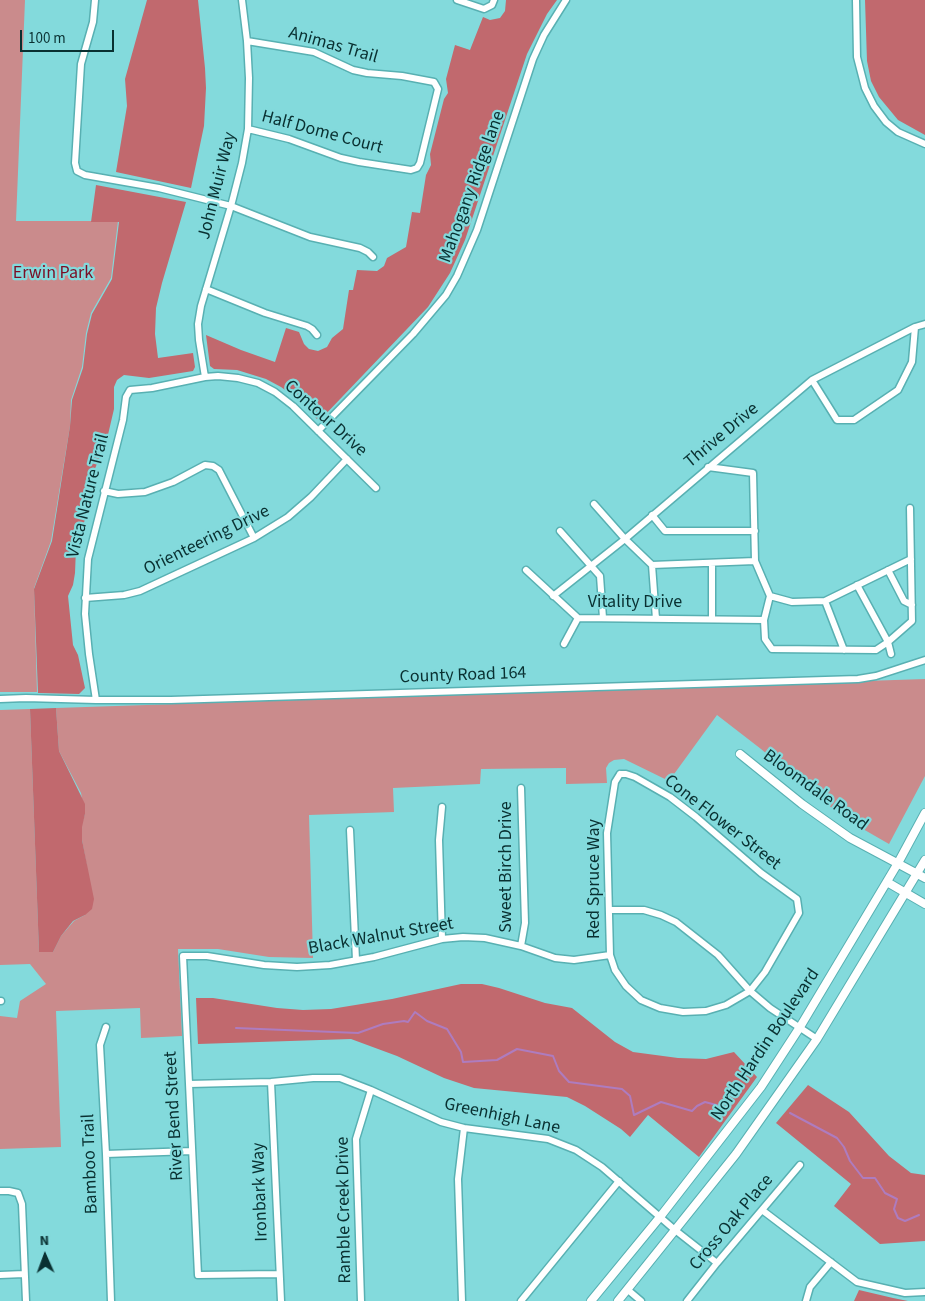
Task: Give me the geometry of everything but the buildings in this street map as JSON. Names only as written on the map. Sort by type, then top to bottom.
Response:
[{"type":"street","points":[[95,0],[93,22],[81,64],[75,163],[77,171],[84,175],[159,188],[231,206],[310,237],[360,248],[373,257]]},
{"type":"street","name":"John Muir Way","points":[[205,377],[199,340],[200,306],[231,206],[248,129],[249,78],[242,0]]},
{"type":"street","points":[[457,0],[481,8],[487,8],[492,5],[494,0]]},
{"type":"street","name":"Mahogany Ridge lane","points":[[318,431],[413,334],[449,289],[477,230],[539,45],[549,25],[566,0]]},
{"type":"street","points":[[856,0],[856,57],[865,88],[874,106],[886,122],[898,132],[925,144]]},
{"type":"street","name":"Animas Trail","points":[[247,41],[314,52],[353,70],[434,82],[438,86],[438,92],[420,163],[417,168]]},
{"type":"street","name":"Half Dome Court","points":[[248,129],[289,139],[321,152],[359,162],[411,170],[417,168]]},
{"type":"street","points":[[206,289],[265,314],[312,328],[317,335]]},
{"type":"street","name":"Thrive Drive","points":[[553,596],[625,539],[812,380],[915,327],[925,324]]},
{"type":"street","points":[[812,380],[837,420],[854,420],[898,390],[912,362],[915,327]]},
{"type":"street","name":"Contour Drive","points":[[130,390],[218,376],[258,383],[275,392],[293,406],[376,488]]},
{"type":"street","name":"Vista Nature Trail","points":[[96,700],[86,632],[88,558],[123,420],[126,397],[130,390]]},
{"type":"street","name":"Orienteering Drive","points":[[86,598],[116,596],[140,591],[254,538],[288,516],[311,497],[347,459]]},
{"type":"street","points":[[104,492],[132,494],[145,492],[173,482],[205,466],[213,466],[218,470],[254,538]]},
{"type":"street","points":[[708,467],[753,473],[755,561],[770,596],[764,620],[765,639],[772,649],[876,650],[912,621],[910,508]]},
{"type":"street","points":[[594,504],[625,539],[652,565],[656,619]]},
{"type":"street","points":[[652,515],[665,530],[755,532]]},
{"type":"street","points":[[560,531],[600,576],[603,618]]},
{"type":"street","points":[[770,596],[792,602],[825,600],[911,559]]},
{"type":"street","points":[[652,565],[755,561]]},
{"type":"street","points":[[712,564],[712,619]]},
{"type":"street","name":"Vitality Drive","points":[[526,570],[578,618],[764,620]]},
{"type":"street","points":[[888,570],[904,601],[912,605]]},
{"type":"street","points":[[858,585],[888,642],[891,654]]},
{"type":"street","points":[[825,600],[844,650]]},
{"type":"street","points":[[564,644],[578,618]]},
{"type":"street","name":"County Road 164","points":[[0,699],[191,700],[858,679],[876,676],[925,660]]},
{"type":"street","name":"Bloomdale Road","points":[[740,754],[802,804],[850,838],[921,876]]},
{"type":"street","name":"Cone Flower Street","points":[[620,774],[626,774],[641,780],[670,797],[761,873],[797,900],[799,913],[765,972],[750,991]]},
{"type":"street","name":"Red Spruce Way","points":[[610,955],[607,833],[615,782],[620,774]]},
{"type":"street","name":"Sweet Birch Drive","points":[[521,946],[525,922],[522,788]]},
{"type":"street","points":[[442,807],[439,840],[442,939]]},
{"type":"street","name":"North Hardin Boulevard","points":[[591,1301],[660,1217],[761,1087],[800,1027],[887,882],[925,813]]},
{"type":"street","points":[[350,830],[356,960]]},
{"type":"street","name":"North Hardin Boulevard","points":[[618,1301],[736,1154],[817,1039],[906,893],[921,876],[925,860]]},
{"type":"street","points":[[887,882],[925,904]]},
{"type":"street","points":[[609,910],[644,910],[676,922],[718,955],[750,991],[770,1008],[817,1039]]},
{"type":"street","name":"Black Walnut Street","points":[[183,956],[206,956],[264,965],[298,967],[330,965],[442,939],[463,937],[485,938],[521,946],[555,958],[574,960],[610,955]]},
{"type":"street","points":[[610,955],[615,970],[626,986],[641,1000],[660,1008],[682,1012],[706,1011],[726,1005],[750,991]]},
{"type":"street","name":"River Bend Street","points":[[183,956],[198,1275],[279,1274]]},
{"type":"street","name":"Bamboo Trail","points":[[106,1027],[100,1045],[111,1301]]},
{"type":"street","name":"Greenhigh Lane","points":[[189,1084],[340,1078],[441,1122],[464,1128],[548,1139],[576,1150],[602,1167],[675,1230],[717,1263]]},
{"type":"street","name":"Ironbark Way","points":[[271,1082],[281,1301]]},
{"type":"street","name":"Ramble Creek Drive","points":[[361,1301],[356,1139],[371,1090]]},
{"type":"street","points":[[462,1301],[458,1178],[464,1128]]},
{"type":"street","points":[[106,1154],[192,1151]]},
{"type":"street","name":"Cross Oak Place","points":[[687,1301],[800,1165]]},
{"type":"street","points":[[521,1301],[619,1182]]},
{"type":"street","points":[[0,1191],[18,1193],[22,1204],[26,1301]]},
{"type":"street","points":[[762,1210],[857,1282],[905,1293],[925,1292]]},
{"type":"street","points":[[806,1301],[810,1287],[831,1262]]},
{"type":"street","points":[[0,1275],[24,1274]]},
{"type":"street","points":[[628,1290],[641,1301]]},
{"type":"green space","name":"Erwin Park","points":[[0,0],[25,0],[16,221],[118,221],[111,278],[91,313],[86,333],[82,367],[71,400],[70,426],[51,541],[34,588],[37,692],[0,692]]},
{"type":"green space","points":[[925,679],[925,776],[889,844],[856,825],[822,801],[761,749],[717,715],[669,781],[624,759],[614,760],[609,763],[606,768],[607,783],[566,784],[566,768],[481,769],[480,784],[393,788],[394,812],[309,815],[313,958],[269,957],[218,949],[178,949],[182,1036],[141,1038],[140,1008],[56,1011],[61,1147],[0,1149],[0,1016],[17,1018],[20,1001],[46,984],[30,964],[0,965],[0,710],[30,709],[39,952],[53,952],[61,936],[74,921],[85,915],[87,867],[82,840],[81,827],[85,814],[81,793],[59,751],[56,708]]},
{"type":"shaded area","points":[[147,0],[198,0],[206,88],[204,126],[191,188],[116,172],[127,106],[125,79]]},
{"type":"shaded area","points":[[506,0],[557,0],[547,14],[527,54],[465,240],[450,273],[428,307],[321,419],[317,419],[295,397],[266,379],[237,370],[214,369],[210,366],[206,335],[275,362],[286,328],[299,332],[304,344],[309,349],[318,351],[327,347],[332,338],[343,329],[349,290],[353,290],[357,270],[377,271],[384,266],[387,258],[406,247],[412,212],[420,213],[426,175],[431,165],[430,154],[444,99],[448,93],[446,79],[455,45],[470,50],[483,17],[490,20],[500,18],[505,11]]},
{"type":"shaded area","points":[[865,0],[925,0],[925,135],[898,120],[879,97],[871,81],[867,61]]},
{"type":"shaded area","points":[[96,185],[186,202],[156,308],[155,334],[158,358],[193,353],[195,367],[193,371],[149,378],[124,375],[117,380],[114,387],[114,409],[107,439],[92,476],[87,513],[76,548],[73,585],[68,596],[73,645],[78,655],[85,688],[79,694],[38,693],[34,589],[52,541],[70,426],[72,400],[83,368],[87,334],[92,314],[112,279],[119,222],[91,222]]},
{"type":"shaded area","points":[[56,708],[59,751],[85,804],[82,840],[94,899],[92,909],[73,921],[61,936],[53,952],[39,952],[30,709]]},
{"type":"shaded area","points":[[461,984],[482,984],[545,1003],[572,1008],[615,1042],[633,1052],[678,1058],[706,1059],[734,1052],[757,1077],[699,1157],[648,1115],[630,1137],[585,1106],[567,1097],[474,1088],[444,1078],[397,1056],[351,1039],[198,1044],[196,998],[213,998],[277,1008],[303,1010],[331,1009],[392,999]]},
{"type":"shaded area","points":[[808,1085],[849,1112],[889,1156],[911,1173],[925,1175],[925,1241],[880,1244],[834,1206],[851,1184],[776,1123]]},
{"type":"shaded area","points":[[859,1290],[893,1298],[908,1301],[854,1301]]},
{"type":"waterway","points":[[236,1028],[358,1033],[383,1024],[408,1022],[415,1012],[427,1021],[447,1029],[461,1052],[463,1062],[497,1060],[517,1049],[553,1056],[559,1071],[569,1082],[622,1089],[630,1096],[634,1115],[661,1102],[692,1111],[705,1102],[724,1107]]},
{"type":"waterway","points":[[790,1113],[837,1138],[844,1147],[850,1161],[863,1178],[875,1178],[885,1193],[897,1199],[894,1209],[898,1218],[905,1221],[919,1215]]}]
